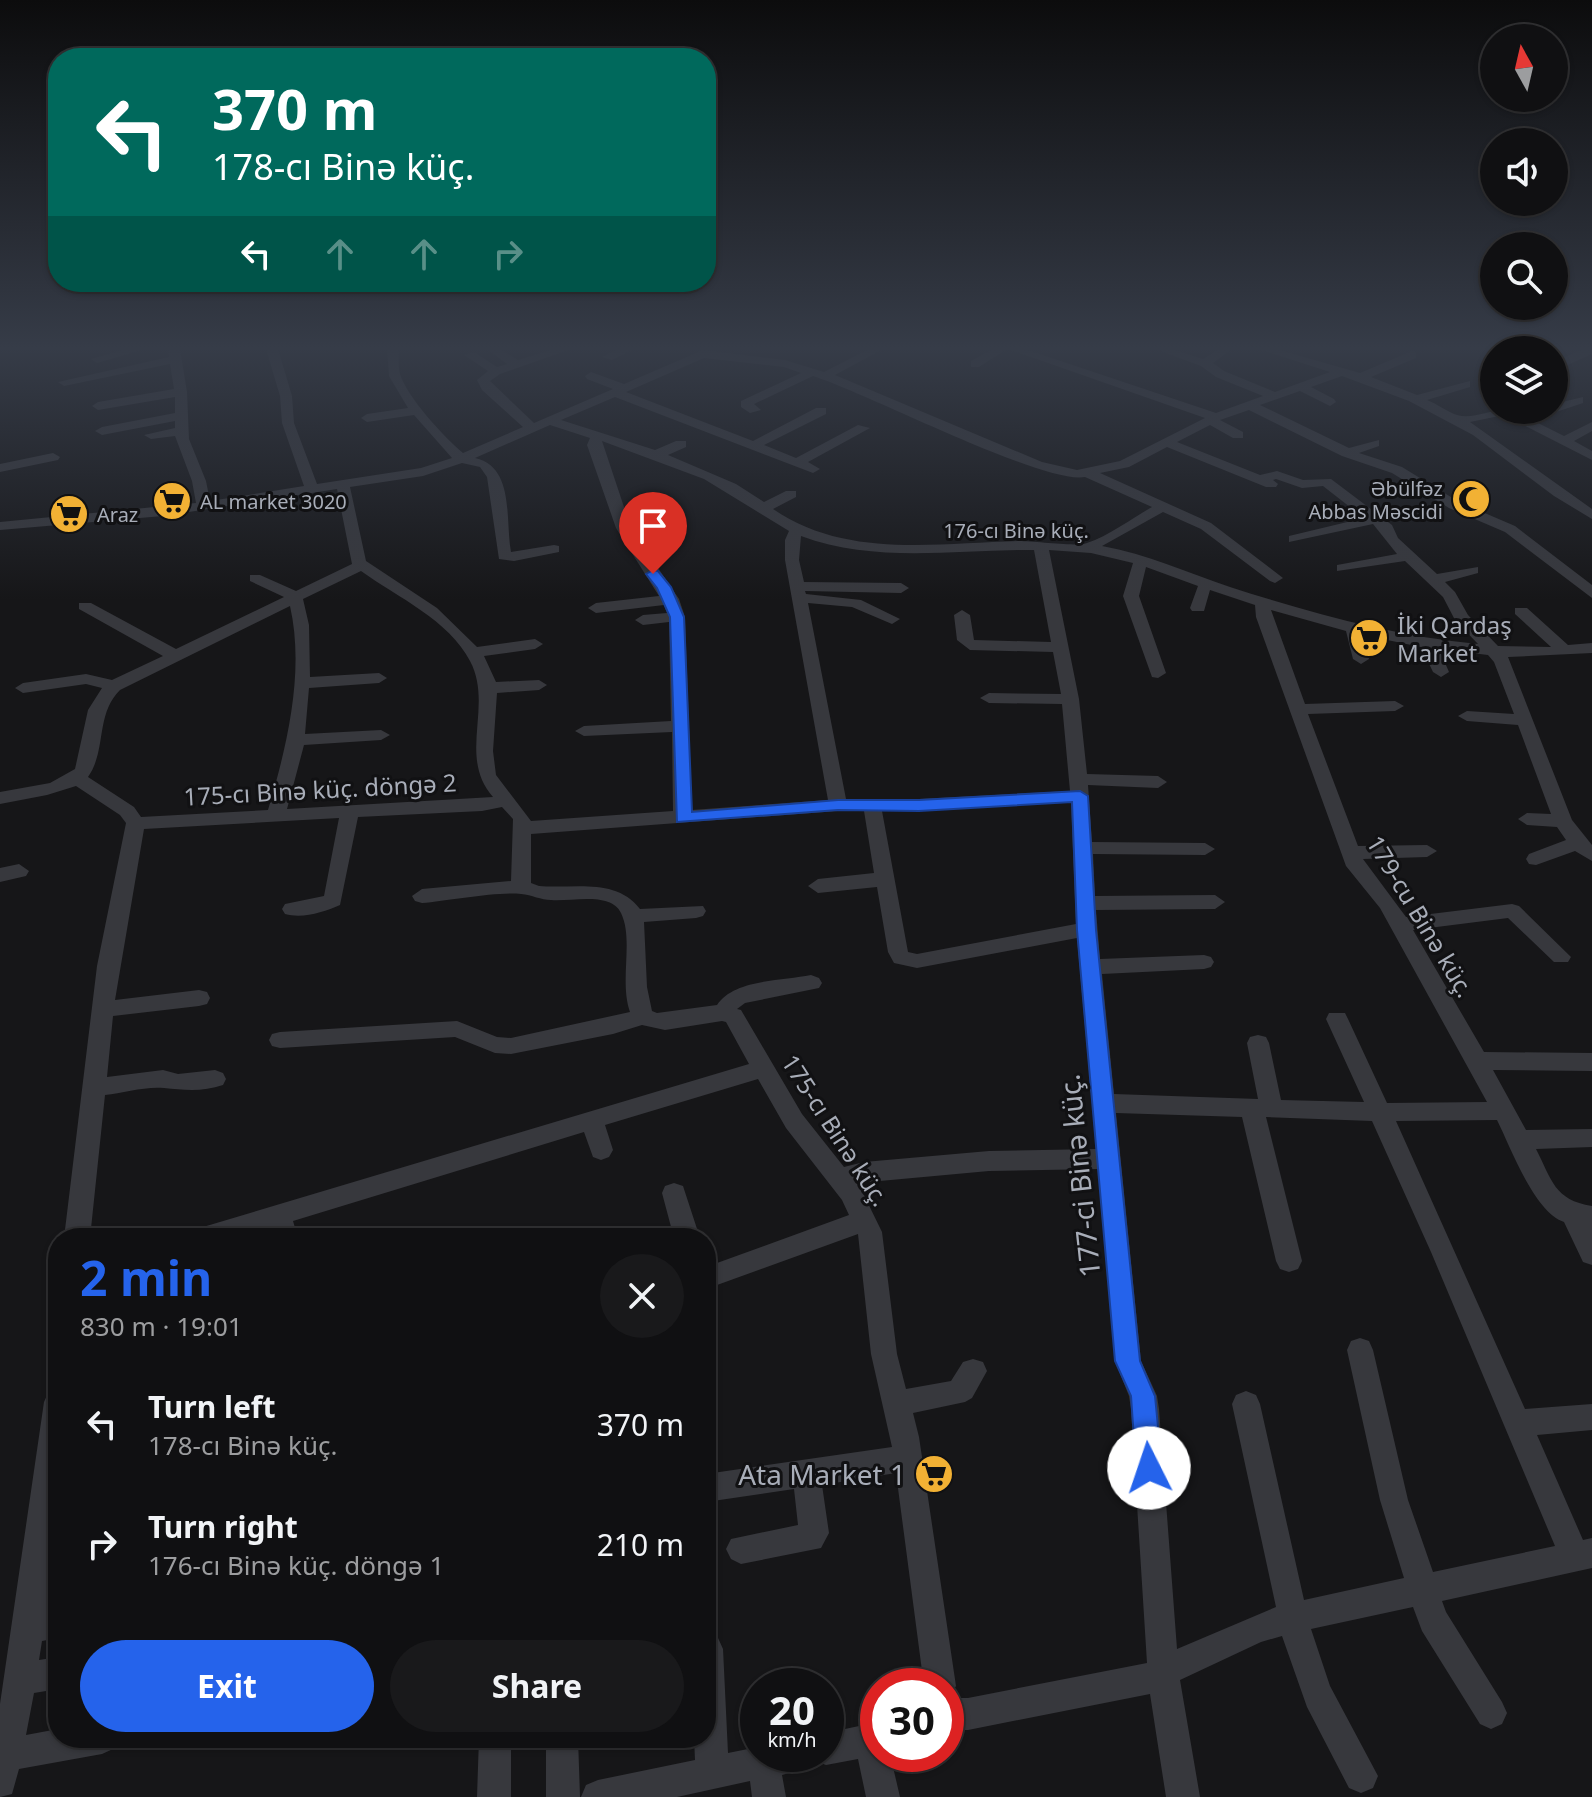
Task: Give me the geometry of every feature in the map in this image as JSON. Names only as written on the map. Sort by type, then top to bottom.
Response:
[{"type":"street","points":[[151,435],[167,433]]},
{"type":"street","points":[[181,433],[185,450],[202,490],[204,507]]},
{"type":"street","points":[[292,433],[312,490]]},
{"type":"street","points":[[436,433],[461,459],[486,465],[492,471],[499,492],[499,531],[506,558],[554,549]]},
{"type":"street","points":[[0,526],[204,507],[423,472],[521,433]]},
{"type":"street","name":"176-cı Binə küç.","points":[[590,433],[655,455],[731,487],[797,530],[835,541],[877,549],[1089,548],[1141,560],[1263,602],[1353,627],[1496,651],[1592,648]]},
{"type":"street","points":[[721,433],[813,469]]},
{"type":"street","points":[[753,446],[783,433]]},
{"type":"street","points":[[797,463],[854,433]]},
{"type":"street","points":[[965,433],[1038,465],[1067,474],[1088,473],[1124,464],[1186,433]]},
{"type":"street","points":[[1306,433],[1347,453],[1397,470],[1454,505],[1510,529],[1592,593]]},
{"type":"street","points":[[1477,433],[1592,515]]},
{"type":"street","points":[[1548,433],[1592,456]]},
{"type":"street","points":[[1564,441],[1579,433]]},
{"type":"street","points":[[597,435],[594,445],[623,528],[642,562],[671,599],[677,617],[683,818]]},
{"type":"street","points":[[1167,443],[1286,490]]},
{"type":"street","points":[[1347,453],[1374,443]]},
{"type":"street","points":[[655,455],[681,444]]},
{"type":"street","points":[[1145,455],[1166,464]]},
{"type":"street","points":[[0,468],[53,457]]},
{"type":"street","points":[[1088,473],[1206,526],[1275,578]]},
{"type":"street","points":[[1260,479],[1277,475],[1302,484],[1325,481],[1390,531],[1391,540],[1454,600],[1464,620],[1496,651],[1579,837]]},
{"type":"street","points":[[343,486],[348,498],[357,559],[361,565],[439,618],[474,652],[484,672],[488,688],[485,768],[490,782],[520,815],[523,828],[519,876],[522,887]]},
{"type":"street","points":[[1407,495],[1431,491]]},
{"type":"street","points":[[762,509],[791,494]]},
{"type":"street","points":[[1089,548],[1162,507]]},
{"type":"street","points":[[1294,539],[1376,519]]},
{"type":"street","points":[[797,530],[792,540],[792,560],[838,805]]},
{"type":"street","points":[[955,532],[962,565]]},
{"type":"street","name":"177-ci Binə küç.","points":[[1041,546],[1070,699],[1107,1159],[1128,1361],[1145,1409],[1163,1673],[1183,1797]]},
{"type":"street","points":[[1342,568],[1408,556]]},
{"type":"street","points":[[1141,560],[1131,596],[1158,673]]},
{"type":"street","points":[[0,798],[54,787],[77,778],[88,759],[96,705],[119,682],[297,599],[361,565]]},
{"type":"street","points":[[1433,580],[1473,570]]},
{"type":"street","points":[[255,578],[297,599]]},
{"type":"street","points":[[1198,608],[1201,592],[1207,584]]},
{"type":"street","points":[[798,592],[901,588]]},
{"type":"street","points":[[798,592],[855,603],[892,619]]},
{"type":"street","points":[[276,816],[295,740],[301,683],[302,648],[297,599]]},
{"type":"street","points":[[596,608],[671,599]]},
{"type":"street","name":"179-cu Binə küç.","points":[[1263,602],[1264,617],[1350,853],[1364,876],[1384,898],[1477,1061],[1549,1197],[1557,1207],[1584,1215]]},
{"type":"street","points":[[85,606],[174,655]]},
{"type":"street","points":[[1521,611],[1565,651]]},
{"type":"street","points":[[962,615],[965,640],[970,645],[1060,647]]},
{"type":"street","points":[[643,620],[677,617]]},
{"type":"street","points":[[1353,627],[1361,659]]},
{"type":"street","points":[[1427,641],[1441,672]]},
{"type":"street","points":[[474,652],[535,645]]},
{"type":"street","points":[[94,663],[119,682]]},
{"type":"street","points":[[301,683],[379,678]]},
{"type":"street","points":[[23,688],[86,679],[119,682]]},
{"type":"street","points":[[488,688],[539,685]]},
{"type":"street","points":[[989,698],[1070,699]]},
{"type":"street","points":[[1298,709],[1395,706]]},
{"type":"street","points":[[1467,716],[1525,720]]},
{"type":"street","points":[[584,731],[679,726]]},
{"type":"street","points":[[295,740],[381,735]]},
{"type":"street","points":[[77,778],[127,811],[136,823],[108,966],[78,1228]]},
{"type":"street","points":[[523,828],[838,805],[919,805],[1079,787],[1158,782]]},
{"type":"street","name":"175-cı Binə küç. döngə 2","points":[[136,823],[482,805],[507,800]]},
{"type":"street","points":[[872,805],[898,952],[907,960],[1087,930]]},
{"type":"street","points":[[292,909],[320,906],[333,900],[349,813]]},
{"type":"street","points":[[1527,819],[1579,837]]},
{"type":"street","points":[[1536,859],[1579,837]]},
{"type":"street","points":[[1084,848],[1205,849]]},
{"type":"street","points":[[1350,853],[1427,851]]},
{"type":"street","points":[[818,886],[885,879]]},
{"type":"street","points":[[422,896],[522,887],[546,893],[613,895],[627,902],[635,916],[638,1000],[643,1016]]},
{"type":"street","points":[[1086,903],[1215,902]]},
{"type":"street","points":[[635,916],[696,911]]},
{"type":"street","points":[[1399,925],[1512,911],[1561,957]]},
{"type":"street","points":[[1090,967],[1204,962]]},
{"type":"street","points":[[280,1040],[457,1029],[495,1045],[511,1046],[613,1026],[643,1016],[662,1022],[723,1013],[739,996],[811,983]]},
{"type":"street","points":[[102,1009],[199,998]]},
{"type":"street","name":"175-cı Binə küç.","points":[[723,1013],[736,1020],[794,1121],[840,1178],[866,1221],[874,1258],[884,1354],[908,1458],[937,1668]]},
{"type":"street","points":[[964,1714],[1096,1692],[1163,1673],[1230,1640],[1292,1618],[1583,1555],[1517,1423],[1337,1019]]},
{"type":"street","points":[[1258,1043],[1262,1108],[1289,1261]]},
{"type":"street","points":[[1477,1061],[1592,1062]]},
{"type":"street","points":[[233,1228],[764,1068]]},
{"type":"street","points":[[93,1088],[163,1079],[178,1083],[215,1079]]},
{"type":"street","points":[[1102,1103],[1380,1112],[1503,1111]]},
{"type":"street","points":[[592,1121],[601,1150]]},
{"type":"street","points":[[1519,1140],[1592,1138]]},
{"type":"street","points":[[840,1178],[864,1172],[989,1161],[1107,1159]]},
{"type":"street","points":[[674,1193],[684,1228]]},
{"type":"street","points":[[279,1213],[283,1228]]},
{"type":"street","points":[[1584,1215],[1592,1254]]},
{"type":"street","points":[[716,1274],[866,1221]]},
{"type":"street","points":[[1360,1350],[1394,1500],[1433,1620],[1491,1713]]},
{"type":"street","points":[[897,1403],[955,1393],[962,1389],[973,1371]]},
{"type":"street","points":[[1246,1404],[1292,1618],[1318,1696],[1361,1776]]},
{"type":"street","points":[[1517,1423],[1592,1417]]},
{"type":"street","points":[[716,1487],[908,1458]]},
{"type":"street","points":[[741,1549],[811,1538],[814,1533],[806,1474]]},
{"type":"street","points":[[48,1556],[43,1625],[21,1679],[3,1769],[70,1748]]},
{"type":"street","points":[[21,1679],[48,1675]]},
{"type":"street","points":[[494,1797],[495,1748]]},
{"type":"street","points":[[562,1748],[563,1797]]},
{"type":"street","points":[[693,1783],[697,1748]]},
{"type":"street","points":[[618,1795],[693,1783],[740,1769]]},
{"type":"street","points":[[765,1772],[769,1797]]},
{"type":"street","points":[[879,1772],[883,1797]]},
{"type":"place","name":"Əbülfəz Abbas Məscidi","points":[[1471,499]]},
{"type":"place","name":"AL market 3020","points":[[172,501]]},
{"type":"place","name":"Araz","points":[[69,514]]},
{"type":"place","name":"İki Qardaş Market","points":[[1369,638]]},
{"type":"place","name":"Ata Market 1","points":[[934,1474]]},
{"type":"route","points":[[653,574],[671,599],[677,617],[683,818],[853,804],[919,805],[1080,796],[1087,930],[1104,1131],[1128,1361],[1143,1396],[1149,1468]]}]
